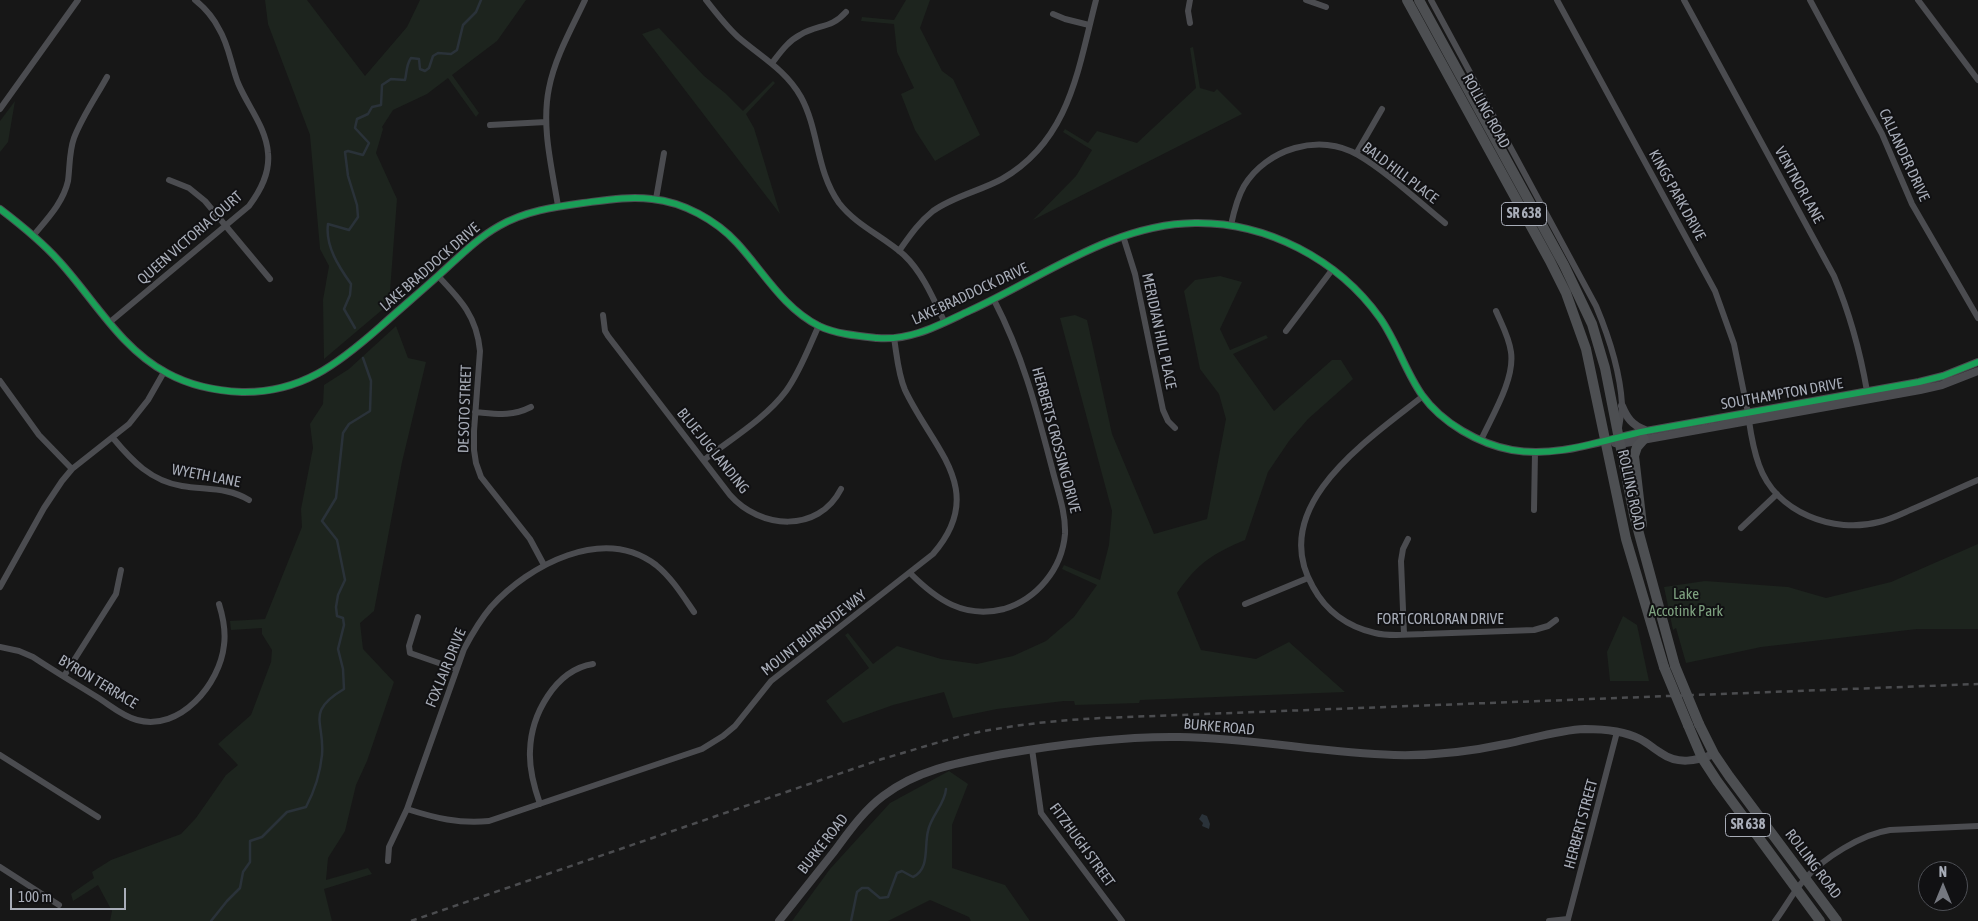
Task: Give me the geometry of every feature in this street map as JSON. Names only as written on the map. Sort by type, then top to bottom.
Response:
[{"type":"main road","name":"ROLLING ROAD","points":[[1407,0],[1550,261],[1566,293],[1579,326],[1590,366],[1632,565],[1664,667],[1702,758],[1820,921]]},
{"type":"main road","name":"ROLLING ROAD","points":[[1419,0],[1564,265],[1585,308],[1602,357],[1645,558],[1675,666],[1699,724],[1714,754],[1837,921]]},
{"type":"main road","points":[[1645,435],[1637,447],[1634,456],[1645,558]]},
{"type":"street","points":[[0,109],[78,0]]},
{"type":"street","name":"QUEEN VICTORIA COURT","points":[[110,322],[249,206],[261,188],[267,170],[268,152],[264,134],[239,85],[220,30],[212,16],[194,0]]},
{"type":"street","points":[[558,206],[546,122],[547,102],[554,70],[585,0]]},
{"type":"street","points":[[706,0],[727,27],[784,74],[801,98],[827,181],[838,201],[854,219],[899,251],[918,272],[945,323]]},
{"type":"street","points":[[899,251],[922,221],[933,211],[944,204],[1002,179],[1025,163],[1044,143],[1065,110],[1072,91],[1096,0]]},
{"type":"street","points":[[1190,0],[1188,11],[1190,23]]},
{"type":"street","points":[[1306,0],[1326,7]]},
{"type":"street","name":"ROLLING ROAD","points":[[1431,0],[1589,292],[1611,347],[1622,406],[1619,440]]},
{"type":"street","name":"KINGS PARK DRIVE","points":[[1557,0],[1715,291],[1726,317],[1734,344],[1759,465],[1777,494]]},
{"type":"street","name":"VENTNOR LANE","points":[[1684,0],[1834,276],[1857,340],[1868,391]]},
{"type":"street","name":"CALLANDER DRIVE","points":[[1810,0],[1882,134],[1912,204],[1978,318]]},
{"type":"street","points":[[1918,0],[1978,80]]},
{"type":"street","points":[[772,63],[794,39],[811,30],[838,21],[846,12]]},
{"type":"street","points":[[1053,14],[1089,25]]},
{"type":"street","points":[[33,236],[54,211],[62,198],[68,182],[70,154],[75,137],[107,77]]},
{"type":"street","points":[[1356,154],[1382,109]]},
{"type":"street","points":[[490,125],[546,122]]},
{"type":"street","name":"BALD HILL PLACE","points":[[1231,225],[1244,185],[1257,169],[1274,156],[1293,148],[1314,144],[1338,147],[1356,154],[1445,223]]},
{"type":"street","points":[[656,199],[664,153]]},
{"type":"street","points":[[169,180],[196,193],[270,278]]},
{"type":"street","name":"LAKE BRADDOCK DRIVE","points":[[0,209],[33,236],[59,261],[132,347],[164,372],[203,386],[234,392],[266,391],[300,382],[322,372],[344,358],[470,246],[500,225],[529,212],[558,206],[620,198],[656,199],[692,211],[719,227],[740,246],[780,295],[799,312],[819,325],[859,336],[894,338],[929,330],[945,323],[994,300],[1093,248],[1123,236],[1154,227],[1192,223],[1231,225],[1260,232],[1287,242],[1314,256],[1355,289],[1379,317],[1393,339],[1423,396],[1452,423],[1481,440],[1512,450],[1535,452],[1558,451],[1605,442]]},
{"type":"street","name":"MERIDIAN HILL PLACE","points":[[1123,236],[1135,274],[1163,410],[1168,421],[1175,428]]},
{"type":"street","points":[[1286,331],[1332,270]]},
{"type":"street","name":"DE SOTO STREET","points":[[438,276],[464,306],[476,329],[480,351],[474,450],[481,478],[530,539],[544,565]]},
{"type":"street","name":"HERBERTS CROSSING DRIVE","points":[[910,574],[932,594],[949,605],[970,611],[993,611],[1016,604],[1035,592],[1051,575],[1061,553],[1064,535],[1064,516],[1038,414],[1020,356],[994,300]]},
{"type":"street","points":[[1481,440],[1507,381],[1511,367],[1509,343],[1496,312]]},
{"type":"street","name":"BLUE JUG LANDING","points":[[603,315],[605,331],[608,336],[735,500],[744,508],[757,516],[778,522],[799,521],[818,514],[829,507],[841,489]]},
{"type":"street","points":[[704,460],[768,410],[780,398],[793,380],[819,325]]},
{"type":"street","name":"MOUNT BURNSIDE WAY","points":[[407,809],[445,820],[475,822],[501,818],[693,752],[710,744],[735,726],[771,681],[934,554],[946,538],[955,515],[957,497],[955,483],[948,461],[911,403],[904,388],[898,367],[894,338]]},
{"type":"street","name":"SOUTHAMPTON DRIVE","points":[[1748,417],[1943,376],[1978,362]]},
{"type":"street","name":"SOUTHAMPTON DRIVE","points":[[1605,442],[1920,390],[1942,385],[1978,371]]},
{"type":"street","points":[[0,587],[44,508],[62,480],[72,469],[129,424],[143,407],[164,372]]},
{"type":"street","points":[[0,381],[45,442],[72,469]]},
{"type":"street","name":"FORT CORLORAN DRIVE","points":[[1423,396],[1366,442],[1328,479],[1316,494],[1307,512],[1302,535],[1303,558],[1308,578],[1325,605],[1347,623],[1376,633],[1404,634],[1534,630],[1548,626],[1556,620]]},
{"type":"street","points":[[1622,406],[1630,422],[1645,435]]},
{"type":"street","points":[[475,412],[510,415],[520,413],[531,407]]},
{"type":"street","name":"WYETH LANE","points":[[113,438],[136,465],[160,480],[182,486],[229,490],[250,500]]},
{"type":"street","points":[[1534,510],[1535,452]]},
{"type":"street","points":[[1741,528],[1777,494],[1790,505],[1813,518],[1833,524],[1856,526],[1891,518],[1978,480]]},
{"type":"street","points":[[1404,634],[1401,561],[1408,539]]},
{"type":"street","name":"FOX LAIR DRIVE","points":[[388,861],[389,847],[407,809],[456,669],[472,634],[490,608],[516,584],[544,565],[572,554],[595,549],[613,549],[631,553],[650,561],[664,572],[694,612]]},
{"type":"street","points":[[64,676],[116,594],[121,570]]},
{"type":"street","points":[[1245,604],[1308,578]]},
{"type":"street","name":"BYRON TERRACE","points":[[0,647],[24,653],[126,716],[137,720],[153,722],[173,717],[185,710],[200,697],[218,670],[223,654],[225,637],[220,604]]},
{"type":"street","points":[[418,617],[409,646],[410,653],[456,669]]},
{"type":"street","points":[[540,804],[533,782],[530,761],[530,740],[535,722],[544,703],[558,684],[575,670],[593,664]]},
{"type":"street","name":"BURKE ROAD","points":[[779,921],[862,816],[890,791],[912,778],[949,765],[1032,749],[1105,740],[1180,737],[1244,741],[1338,752],[1423,755],[1477,750],[1572,730],[1593,730],[1617,732],[1642,740],[1673,760],[1688,761],[1714,754]]},
{"type":"street","name":"HERBERT STREET","points":[[1569,920],[1617,732]]},
{"type":"street","name":"FITZHUGH STREET","points":[[1032,749],[1041,813],[1122,921]]},
{"type":"street","points":[[0,756],[98,817]]},
{"type":"street","points":[[1775,921],[1805,878],[1851,844],[1878,832],[1978,826]]},
{"type":"street","points":[[0,868],[59,905]]},
{"type":"street","points":[[1549,921],[1569,920]]},
{"type":"green space","points":[[265,0],[307,0],[365,76],[407,27],[420,0],[526,0],[497,41],[452,75],[479,113],[476,117],[448,78],[427,94],[393,110],[382,127],[376,153],[397,199],[389,304],[324,359],[323,300],[329,266],[320,249],[310,135],[268,24]]},
{"type":"green space","points":[[906,0],[930,0],[920,28],[942,71],[953,79],[980,135],[935,161],[915,130],[901,94],[914,88],[897,52],[894,24],[861,21],[862,17],[894,20]]},
{"type":"green space","points":[[659,28],[704,76],[743,111],[773,81],[775,83],[746,114],[754,128],[780,214],[642,34]]},
{"type":"green space","points":[[1193,47],[1200,88],[1214,92],[1217,89],[1242,114],[1033,220],[1076,176],[1092,150],[1063,132],[1065,129],[1088,143],[1097,131],[1137,143],[1196,88],[1190,48]]},
{"type":"green space","points":[[15,101],[8,142],[0,152],[0,121]]},
{"type":"green space","points":[[1220,276],[1242,282],[1220,329],[1230,350],[1266,335],[1268,338],[1233,354],[1274,411],[1332,360],[1341,360],[1353,379],[1308,419],[1289,441],[1268,472],[1245,540],[1206,560],[1177,593],[1201,650],[1256,659],[1289,642],[1345,692],[1140,700],[1139,703],[1075,705],[1074,701],[1064,701],[997,709],[953,718],[944,692],[893,705],[843,723],[826,701],[869,668],[845,635],[848,633],[873,664],[897,646],[941,659],[977,664],[1013,656],[1046,641],[1074,617],[1097,585],[1062,569],[1064,565],[1100,580],[1109,545],[1112,511],[1060,318],[1075,315],[1087,320],[1112,434],[1154,534],[1207,519],[1226,419],[1219,394],[1200,369],[1184,291],[1195,280]]},
{"type":"green space","points":[[396,326],[408,358],[426,362],[402,462],[374,611],[360,623],[363,649],[394,682],[367,761],[356,785],[345,831],[328,858],[326,880],[368,868],[372,874],[324,889],[332,921],[110,921],[112,911],[98,885],[73,901],[71,894],[94,878],[92,872],[111,860],[181,834],[196,818],[226,775],[238,765],[218,744],[251,715],[271,662],[272,650],[262,634],[262,628],[231,630],[230,621],[265,619],[302,527],[301,509],[313,448],[310,424],[323,404],[324,385],[349,369]]},
{"type":"green space","name":"Lake Accotink Park","points":[[1978,544],[1978,629],[1917,629],[1761,647],[1686,663],[1676,628],[1673,630],[1664,587],[1705,581],[1788,587],[1826,598],[1891,582]]},
{"type":"green space","points":[[1623,616],[1637,625],[1649,681],[1610,681],[1607,652]]},
{"type":"green space","points":[[949,771],[968,784],[952,825],[952,868],[1005,885],[1030,921],[971,921],[969,917],[930,900],[888,921],[792,921],[830,869],[890,803]]},
{"type":"shaded area","points":[[1202,814],[1207,816],[1210,824],[1209,829],[1202,826],[1203,823],[1199,819]]},
{"type":"waterway","points":[[355,328],[344,309],[350,295],[351,284],[334,256],[329,240],[328,224],[349,230],[358,217],[357,205],[348,176],[345,152],[363,155],[369,143],[355,128],[357,119],[368,114],[372,107],[381,105],[382,85],[391,79],[405,80],[407,66],[411,58],[419,59],[420,69],[425,71],[429,68],[433,56],[438,53],[451,54],[457,50],[463,25],[476,12],[481,0]]},
{"type":"waterway","points":[[211,921],[240,888],[243,872],[250,862],[250,841],[262,837],[287,812],[306,807],[317,782],[321,762],[321,711],[332,697],[344,689],[343,669],[338,649],[344,625],[343,618],[337,616],[336,607],[338,595],[345,580],[337,540],[322,521],[336,498],[343,433],[349,424],[370,411],[371,381],[363,358]]},
{"type":"waterway","points":[[851,921],[857,892],[862,888],[868,888],[880,898],[888,897],[897,873],[902,871],[913,877],[922,869],[930,826],[943,800],[946,789]]},
{"type":"railway","points":[[411,921],[882,759],[942,741],[1010,727],[1102,718],[1978,684]]},
{"type":"cycle path","points":[[0,209],[52,254],[72,275],[108,322],[136,351],[151,363],[184,381],[213,389],[242,392],[263,391],[301,382],[333,364],[349,353],[475,243],[509,221],[529,213],[551,208],[635,198],[652,199],[675,204],[709,220],[737,243],[784,299],[806,318],[819,326],[840,333],[877,338],[902,337],[924,331],[996,298],[1078,255],[1135,233],[1164,226],[1195,223],[1222,224],[1248,229],[1274,237],[1298,248],[1322,262],[1343,278],[1363,297],[1380,318],[1416,386],[1430,405],[1462,431],[1487,443],[1512,450],[1546,452],[1580,447],[1646,431],[1919,382],[1943,376],[1978,362]]}]
